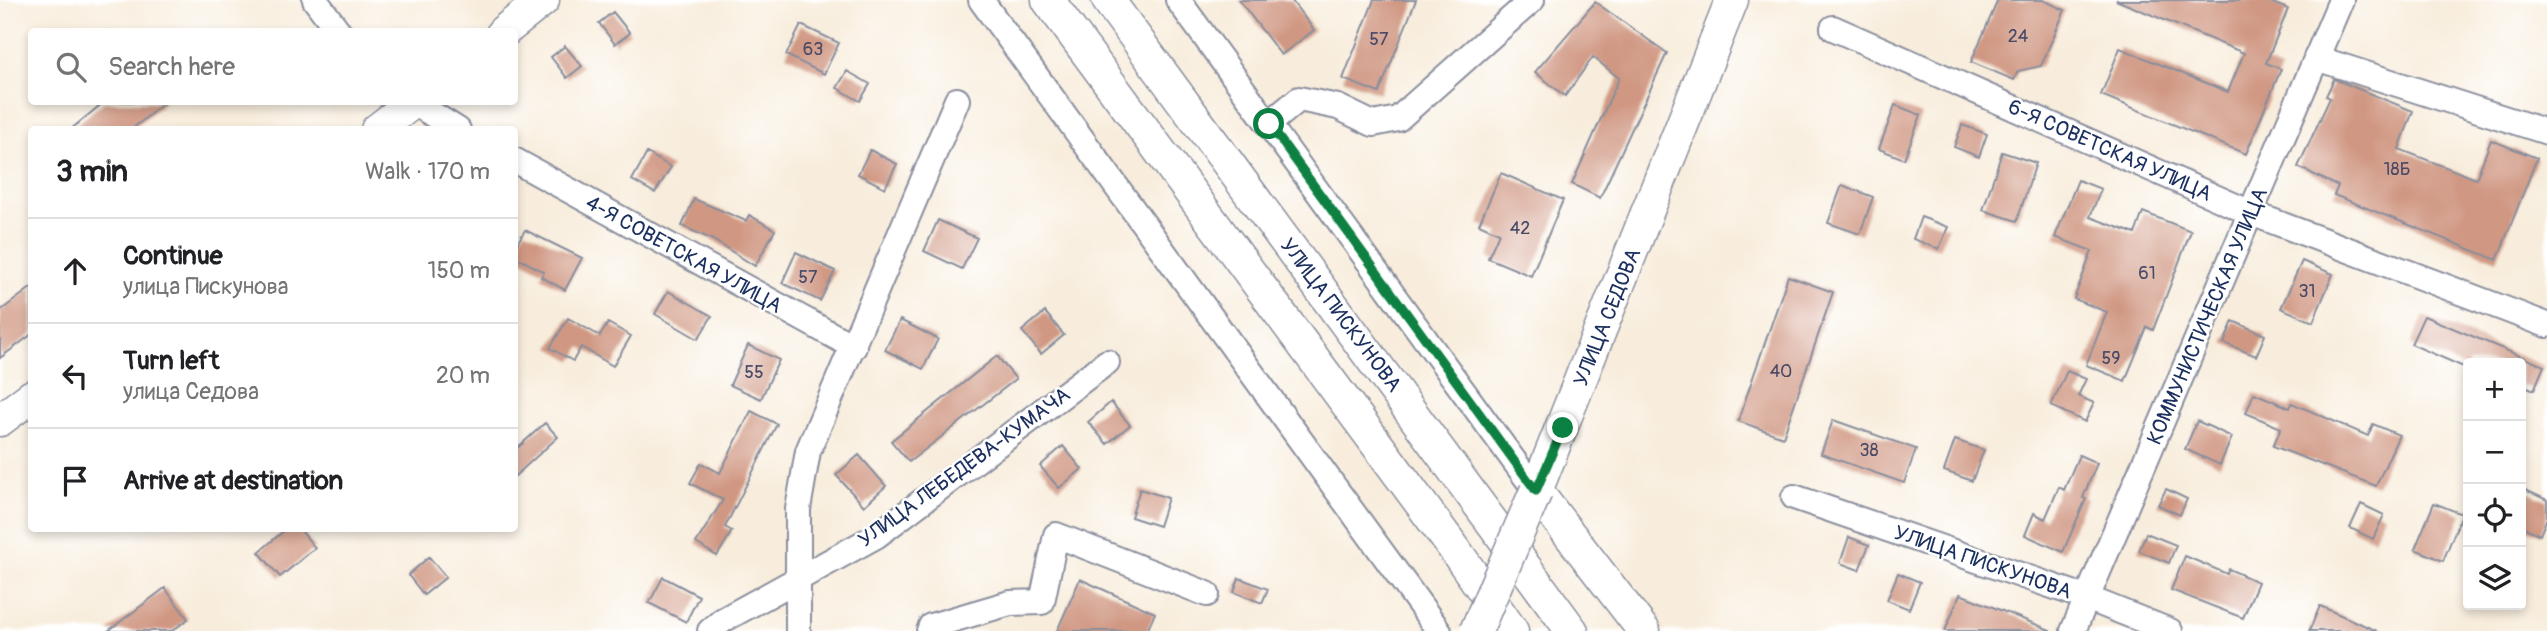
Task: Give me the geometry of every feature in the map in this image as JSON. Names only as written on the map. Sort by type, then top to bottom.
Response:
[{"type":"main road","points":[[508,28],[543,0]]},
{"type":"main road","points":[[1048,0],[1445,536],[1512,631]]},
{"type":"main road","name":"УЛИЦА ПИСКУНОВА","points":[[1108,0],[1572,631]]},
{"type":"main road","name":"УЛИЦА СЕДОВА","points":[[1476,631],[1536,491],[1732,0]]},
{"type":"main road","points":[[382,126],[409,105]]},
{"type":"main road","points":[[0,420],[28,399]]},
{"type":"main road","points":[[1536,491],[1644,631]]},
{"type":"street","points":[[315,0],[337,28]]},
{"type":"street","points":[[981,0],[1439,631]]},
{"type":"street","points":[[1178,0],[1536,491]]},
{"type":"street","points":[[1269,124],[1299,99],[1338,107],[1373,124],[1398,119],[1531,0]]},
{"type":"street","name":"КОММУНИСТИЧЕСКАЯ УЛИЦА","points":[[2073,631],[2341,0]]},
{"type":"street","name":"6-Я СОВЕТСКАЯ УЛИЦА","points":[[1833,28],[2251,213],[2547,325]]},
{"type":"street","points":[[2316,58],[2547,132]]},
{"type":"street","points":[[798,631],[798,509],[808,452],[957,100]]},
{"type":"street","points":[[418,105],[452,126]]},
{"type":"street","name":"4-Я СОВЕТСКАЯ УЛИЦА","points":[[518,162],[854,347]]},
{"type":"street","name":"УЛИЦА ЛЕБЕДЕВА-КУМАЧА","points":[[710,631],[723,620],[876,536],[1107,362]]},
{"type":"street","name":"УЛИЦА ПИСКУНОВА","points":[[1794,497],[2087,598],[2170,631]]},
{"type":"street","points":[[929,631],[931,626],[1010,603],[1042,602],[1056,535],[1207,594]]},
{"type":"building","points":[[1239,0],[1291,0],[1314,30],[1281,55]]},
{"type":"building","points":[[1374,0],[1416,0],[1379,93],[1343,79]]},
{"type":"building","points":[[1998,0],[2043,0],[2065,10],[2041,66],[2018,71],[2014,80],[1971,62]]},
{"type":"building","points":[[2116,0],[2265,0],[2288,9],[2266,63],[2281,69],[2246,154],[2101,95],[2120,48],[2228,92],[2244,53]]},
{"type":"building","points":[[1595,2],[1667,53],[1600,198],[1572,184],[1619,78],[1593,57],[1565,96],[1535,72]]},
{"type":"building","points":[[613,12],[630,33],[615,44],[599,23]]},
{"type":"building","points":[[801,25],[839,43],[824,74],[786,55]]},
{"type":"building","points":[[565,46],[582,66],[567,78],[551,57]]},
{"type":"building","points":[[847,71],[870,84],[860,101],[837,88]]},
{"type":"building","points":[[2334,79],[2413,111],[2399,149],[2476,179],[2491,140],[2537,158],[2497,260],[2334,195],[2338,186],[2298,167],[2330,98],[2326,96]]},
{"type":"building","points":[[100,105],[161,105],[136,126],[75,126]]},
{"type":"building","points":[[1895,105],[1921,115],[1904,159],[1879,149]]},
{"type":"building","points":[[1962,125],[1987,134],[1979,157],[1954,147]]},
{"type":"building","points":[[870,150],[897,164],[885,188],[858,174]]},
{"type":"building","points":[[2002,152],[2036,163],[2017,221],[1983,210]]},
{"type":"building","points":[[647,153],[671,167],[655,193],[632,180]]},
{"type":"building","points":[[1501,173],[1563,200],[1531,276],[1488,258],[1499,233],[1479,224]]},
{"type":"building","points":[[2078,180],[2101,189],[2090,217],[2135,234],[2143,212],[2191,231],[2153,330],[2147,327],[2125,381],[2086,365],[2107,312],[2074,299],[2092,251],[2055,237]]},
{"type":"building","points":[[1842,185],[1873,197],[1860,234],[1828,223]]},
{"type":"building","points":[[694,199],[746,221],[749,215],[775,230],[755,266],[713,240],[682,226]]},
{"type":"building","points":[[1921,217],[1948,227],[1939,249],[1913,239]]},
{"type":"building","points":[[938,220],[977,238],[962,269],[924,251]]},
{"type":"building","points":[[525,230],[582,258],[565,290],[541,277],[544,272],[518,258],[518,242]]},
{"type":"building","points":[[796,252],[835,271],[820,301],[782,283]]},
{"type":"building","points":[[2302,261],[2333,274],[2313,322],[2281,308]]},
{"type":"building","points":[[1788,276],[1833,292],[1783,437],[1738,421]]},
{"type":"building","points":[[28,290],[28,337],[0,358],[0,311]]},
{"type":"building","points":[[668,291],[712,316],[698,339],[655,314]]},
{"type":"building","points":[[1045,312],[1064,335],[1041,354],[1022,331]]},
{"type":"building","points":[[2424,316],[2525,358],[2463,358],[2463,367],[2411,344]]},
{"type":"building","points":[[568,318],[600,336],[608,323],[631,336],[613,366],[581,347],[573,361],[550,348]]},
{"type":"building","points":[[900,320],[938,339],[923,369],[885,350]]},
{"type":"building","points":[[2233,321],[2265,335],[2256,356],[2224,343]]},
{"type":"building","points":[[748,345],[779,360],[761,399],[730,385]]},
{"type":"building","points":[[997,356],[1016,379],[909,462],[891,441]]},
{"type":"building","points":[[2526,358],[2544,366],[2534,390],[2526,386]]},
{"type":"building","points":[[2067,371],[2086,379],[2078,396],[2094,403],[2085,422],[2051,406]]},
{"type":"building","points":[[2254,393],[2290,408],[2292,403],[2368,436],[2373,424],[2399,435],[2376,486],[2273,446],[2281,428],[2246,413]]},
{"type":"building","points":[[1111,402],[1130,425],[1107,444],[1088,422]]},
{"type":"building","points":[[751,411],[777,424],[725,527],[732,531],[717,556],[696,543],[723,500],[690,483],[701,463],[720,473]]},
{"type":"building","points":[[1833,420],[1916,449],[1904,483],[1821,454]]},
{"type":"building","points":[[2197,421],[2232,437],[2220,465],[2185,449]]},
{"type":"building","points":[[545,423],[558,437],[518,473],[518,447]]},
{"type":"building","points":[[1955,440],[1984,450],[1972,481],[1944,471]]},
{"type":"building","points":[[1063,446],[1082,469],[1059,488],[1040,466]]},
{"type":"building","points":[[859,455],[886,486],[864,506],[836,475]]},
{"type":"building","points":[[2079,455],[2097,463],[2083,498],[2086,499],[2063,552],[2025,535],[2034,513],[2045,519],[2059,487],[2064,490]]},
{"type":"building","points":[[1140,489],[1168,498],[1159,526],[1131,517]]},
{"type":"building","points":[[2166,489],[2187,499],[2180,515],[2158,505]]},
{"type":"building","points":[[2526,490],[2547,500],[2547,518],[2540,535],[2526,528]]},
{"type":"building","points":[[2434,503],[2462,514],[2443,561],[2415,549]]},
{"type":"building","points":[[2361,504],[2384,515],[2373,539],[2350,528]]},
{"type":"building","points":[[282,532],[302,532],[315,548],[280,577],[259,552]]},
{"type":"building","points":[[2146,533],[2176,545],[2169,563],[2139,551]]},
{"type":"building","points":[[1849,537],[1869,545],[1859,570],[1840,563]]},
{"type":"building","points":[[2185,556],[2227,574],[2229,569],[2258,582],[2243,618],[2171,590]]},
{"type":"building","points":[[429,557],[446,577],[424,595],[408,575]]},
{"type":"building","points":[[1898,573],[1920,582],[1909,609],[1887,600]]},
{"type":"building","points":[[663,577],[699,596],[686,622],[649,603]]},
{"type":"building","points":[[1239,578],[1268,589],[1262,603],[1234,592]]},
{"type":"building","points":[[1080,579],[1155,613],[1147,631],[1057,631]]},
{"type":"building","points":[[165,588],[188,619],[172,631],[108,631]]},
{"type":"building","points":[[1960,594],[2050,630],[2050,631],[1945,631]]},
{"type":"building","points":[[2320,606],[2377,631],[2309,631]]},
{"type":"route","points":[[1269,124],[1536,491],[1563,428]]}]
